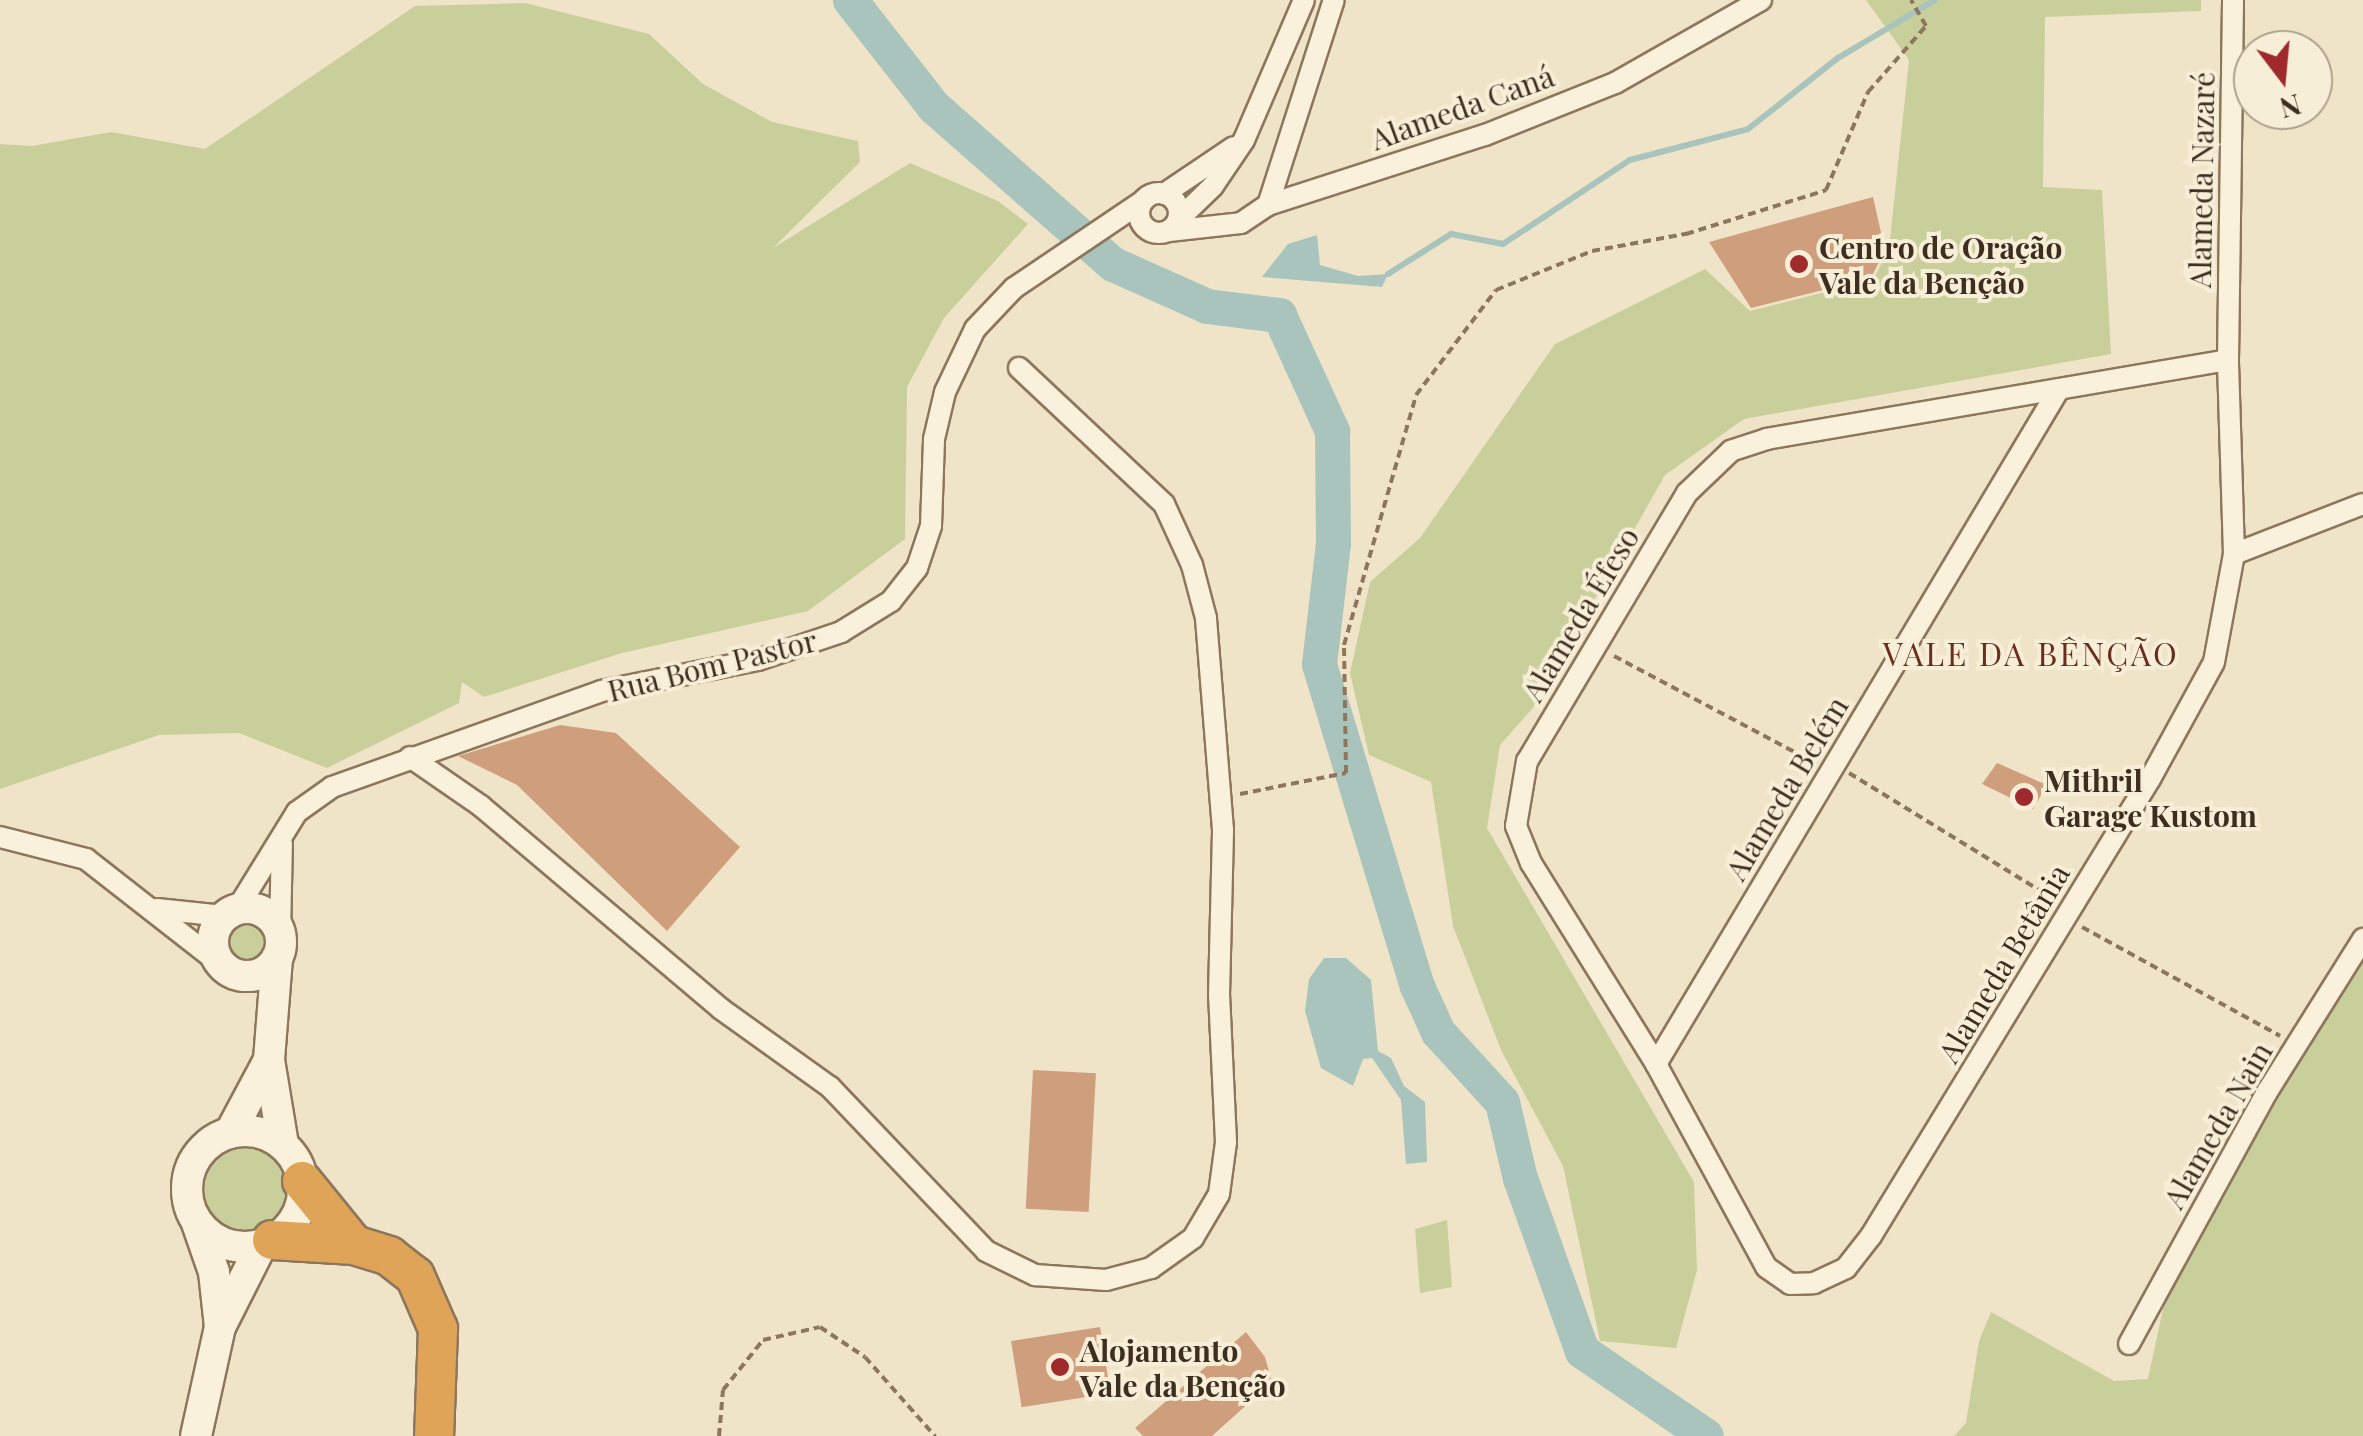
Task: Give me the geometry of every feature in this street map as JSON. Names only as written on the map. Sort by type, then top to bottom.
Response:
[{"type":"highway","points":[[302,1182],[354,1245]]},
{"type":"highway","points":[[267,1242],[354,1245],[390,1256],[430,1299],[438,1329],[440,1425]]},
{"type":"street","points":[[1099,233],[1167,228],[1214,186],[1244,140],[1304,0]]},
{"type":"street","points":[[1268,205],[1334,0]]},
{"type":"street","name":"Alameda Caná","points":[[1167,228],[1226,227],[1268,205],[1485,134],[1615,84],[1761,0]]},
{"type":"street","name":"Alameda Nazaré","points":[[2228,360],[2233,0]]},
{"type":"street","points":[[1099,233],[1143,201],[1164,194],[1244,140]]},
{"type":"street","points":[[1164,194],[1177,203],[1167,228]]},
{"type":"street","points":[[1143,201],[1139,216],[1167,228]]},
{"type":"street","name":"Rua Bom Pastor","points":[[230,912],[282,843],[296,812],[313,800],[410,756],[601,692],[758,660],[841,632],[891,601],[917,568],[931,526],[934,439],[944,392],[975,329],[1014,288],[1099,233]]},
{"type":"street","name":"Alameda Éfeso","points":[[1766,1266],[1656,1064],[1531,864],[1516,826],[1528,761],[1688,492],[1731,451],[1767,439],[2228,360]]},
{"type":"street","name":"Alameda Betânia","points":[[1766,1266],[1790,1284],[1814,1283],[1846,1268],[2068,914],[2214,662],[2234,554],[2228,360]]},
{"type":"street","points":[[410,756],[481,806],[721,1009],[830,1088],[986,1251],[1035,1275],[1106,1280],[1151,1268],[1194,1238],[1219,1194],[1226,1142],[1220,798],[1206,618],[1192,566],[1164,504],[1019,368]]},
{"type":"street","name":"Alameda Belém","points":[[1656,1064],[2059,389]]},
{"type":"street","points":[[2234,554],[2363,504]]},
{"type":"street","points":[[0,837],[86,860],[154,908],[228,969],[260,974],[279,946]]},
{"type":"street","points":[[196,1436],[220,1327],[267,1242],[299,1209],[302,1182],[283,1145],[271,1045],[282,843]]},
{"type":"street","points":[[154,908],[264,912],[279,946]]},
{"type":"street","points":[[230,912],[212,940],[271,1045]]},
{"type":"street","name":"Alameda Nain","points":[[2129,1344],[2297,1045],[2363,939]]},
{"type":"street","points":[[230,1134],[271,1045]]},
{"type":"street","points":[[220,1327],[214,1272],[187,1197],[190,1170],[206,1147],[230,1134],[258,1133],[283,1145]]},
{"type":"street","points":[[197,1223],[232,1246],[267,1242]]},
{"type":"path","points":[[1220,798],[1346,772],[1344,645],[1416,395],[1496,290],[1592,252],[1686,234],[1826,190],[1868,92],[1926,26],[1911,0]]},
{"type":"path","points":[[1596,647],[1833,768],[2068,914],[2297,1045]]},
{"type":"path","points":[[719,1436],[723,1390],[763,1340],[820,1327],[865,1358],[935,1436]]},
{"type":"green space","points":[[1866,0],[2201,0],[2201,11],[2045,17],[2043,187],[2102,190],[2111,354],[1744,419],[1665,475],[1533,708],[1500,745],[1487,828],[1694,1182],[1697,1270],[1676,1348],[1600,1341],[1563,1166],[1501,1050],[1453,926],[1431,782],[1369,755],[1350,673],[1370,582],[1420,538],[1555,344],[1705,269],[1750,311],[1873,280],[1889,249],[1909,60]]},
{"type":"green space","points":[[525,3],[649,34],[703,84],[772,122],[858,141],[860,162],[773,248],[910,163],[998,201],[1028,224],[944,318],[907,387],[905,539],[808,611],[622,653],[484,697],[462,682],[459,703],[327,768],[239,733],[159,735],[0,789],[0,144],[32,146],[111,132],[205,149],[415,6]]},
{"type":"green space","points":[[247,920],[263,926],[269,942],[263,958],[247,964],[231,958],[225,942],[231,926]]},
{"type":"green space","points":[[2363,960],[2363,1436],[1954,1436],[1966,1423],[1979,1341],[1991,1312],[2114,1381],[2148,1379],[2171,1271]]},
{"type":"green space","points":[[245,1147],[261,1150],[280,1166],[287,1189],[284,1205],[268,1224],[245,1231],[229,1228],[210,1212],[203,1189],[206,1173],[222,1154]]},
{"type":"green space","points":[[1447,1220],[1452,1287],[1420,1293],[1415,1229]]},
{"type":"water","points":[[1317,235],[1320,265],[1358,276],[1388,274],[1382,287],[1262,277],[1288,244]]},
{"type":"water","points":[[1324,958],[1346,958],[1371,980],[1378,1051],[1391,1058],[1404,1086],[1425,1102],[1427,1162],[1406,1164],[1401,1100],[1372,1058],[1363,1059],[1353,1086],[1321,1068],[1305,1011],[1309,979]]},
{"type":"building","name":"Centro de Oração Vale da Benção","points":[[1873,197],[1885,250],[1871,278],[1751,308],[1709,242]]},
{"type":"building","points":[[560,725],[616,733],[740,847],[667,931],[517,785],[458,756]]},
{"type":"building","name":"Mithril Garage Kustom","points":[[1997,763],[2047,785],[2033,809],[1982,784]]},
{"type":"building","points":[[1033,1070],[1096,1073],[1089,1212],[1026,1209]]},
{"type":"building","name":"Alojamento Vale da Benção","points":[[1100,1327],[1110,1393],[1022,1407],[1011,1341]]},
{"type":"building","points":[[1246,1332],[1265,1357],[1272,1382],[1212,1436],[1143,1436],[1135,1428]]},
{"type":"waterway","points":[[850,0],[934,107],[1113,264],[1207,306],[1279,315],[1332,431],[1333,543],[1319,664],[1417,986],[1438,1032],[1502,1102],[1520,1178],[1582,1351],[1706,1436]]},
{"type":"waterway","points":[[1388,274],[1451,234],[1503,244],[1630,160],[1748,129],[1838,58],[1935,0]]},
{"type":"place","name":"Centro de Oração Vale da Benção","points":[[1799,264]]},
{"type":"place","name":"Mithril Garage Kustom","points":[[2024,797]]},
{"type":"place","name":"Alojamento Vale da Benção","points":[[1060,1367]]},
{"type":"district","name":"VALE DA BÊNÇÃO","points":[[2031,653]]}]
